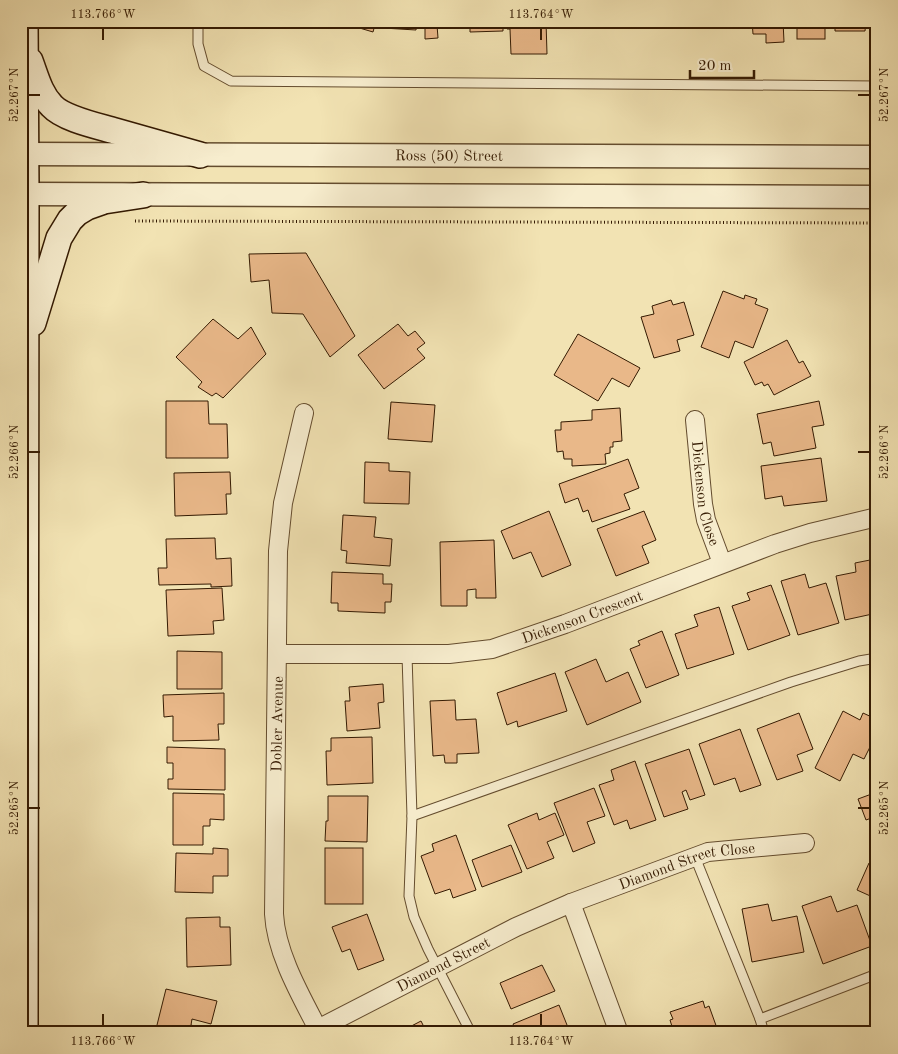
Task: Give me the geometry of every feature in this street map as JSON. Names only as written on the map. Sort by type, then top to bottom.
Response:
[{"type":"main road","points":[[25,32],[23,154],[25,349],[25,1033]]},
{"type":"main road","points":[[25,32],[39,88],[53,108],[81,120],[200,156]]},
{"type":"main road","points":[[25,349],[59,238],[70,220],[87,207],[142,195]]},
{"type":"street","name":"Ross (50) Street","points":[[23,154],[200,156],[877,156]]},
{"type":"street","points":[[24,194],[877,197]]},
{"type":"street","name":"Dobler Avenue","points":[[304,413],[283,503],[278,551],[274,929],[283,957],[316,1031]]},
{"type":"street","name":"Dickenson Close","points":[[695,420],[706,520],[722,563]]},
{"type":"street","name":"Dickenson Crescent","points":[[278,654],[457,654],[492,649],[565,624],[722,563],[810,533],[877,517]]},
{"type":"street","name":"Diamond Street Close","points":[[571,903],[695,857],[720,850],[805,843]]},
{"type":"street","points":[[571,903],[619,1033]]},
{"type":"street","name":"Diamond Street","points":[[316,1031],[525,922],[571,903]]},
{"type":"lane","points":[[198,21],[198,44],[204,66],[231,81],[877,86]]},
{"type":"lane","points":[[408,655],[412,816],[410,896],[414,917],[471,1033]]},
{"type":"lane","points":[[412,816],[791,682],[877,658]]},
{"type":"lane","points":[[695,857],[764,1033]]},
{"type":"lane","points":[[760,1019],[877,974]]},
{"type":"path","points":[[126,221],[877,223]]},
{"type":"building","points":[[336,21],[376,21],[373,32]]},
{"type":"building","points":[[384,21],[417,21],[416,30],[383,28]]},
{"type":"building","points":[[425,21],[458,21],[458,24],[437,25],[438,38],[425,39]]},
{"type":"building","points":[[465,21],[503,21],[503,31],[470,32],[470,25],[465,25]]},
{"type":"building","points":[[507,21],[546,21],[547,54],[511,54],[510,29],[507,29]]},
{"type":"building","points":[[673,21],[707,21],[707,25],[673,25]]},
{"type":"building","points":[[752,21],[783,21],[784,42],[766,43],[766,34],[753,34]]},
{"type":"building","points":[[797,21],[825,21],[825,39],[797,39]]},
{"type":"building","points":[[835,21],[866,21],[865,31],[835,31]]},
{"type":"building","points":[[306,253],[355,336],[330,357],[303,314],[272,313],[269,280],[251,282],[249,254]]},
{"type":"building","points":[[723,291],[744,299],[745,295],[757,299],[755,304],[768,309],[753,348],[735,341],[729,358],[701,347]]},
{"type":"building","points":[[671,300],[673,305],[684,302],[694,335],[677,340],[680,351],[654,358],[641,317],[654,314],[652,306]]},
{"type":"building","points":[[213,319],[238,339],[251,327],[266,354],[223,398],[216,393],[212,396],[198,387],[202,382],[176,357]]},
{"type":"building","points":[[398,324],[408,336],[415,331],[425,343],[417,349],[425,358],[384,389],[358,355]]},
{"type":"building","points":[[578,334],[640,368],[629,387],[612,378],[598,401],[554,375]]},
{"type":"building","points":[[787,340],[799,363],[803,361],[811,376],[774,395],[768,384],[764,386],[762,382],[755,385],[744,362]]},
{"type":"building","points":[[166,401],[208,401],[209,424],[227,424],[228,458],[166,458]]},
{"type":"building","points":[[819,401],[824,425],[812,427],[816,448],[774,456],[771,442],[763,444],[757,414]]},
{"type":"building","points":[[391,402],[435,405],[432,442],[388,439]]},
{"type":"building","points":[[620,408],[622,441],[613,442],[613,447],[610,447],[610,453],[605,454],[606,464],[572,466],[572,459],[564,459],[563,451],[557,452],[555,430],[561,430],[561,422],[592,420],[592,410]]},
{"type":"building","points":[[821,458],[827,501],[784,506],[782,496],[765,499],[761,466]]},
{"type":"building","points":[[628,459],[639,488],[624,494],[630,509],[592,522],[588,510],[583,512],[578,498],[565,503],[559,484]]},
{"type":"building","points":[[365,462],[389,463],[389,471],[410,472],[409,504],[364,503]]},
{"type":"building","points":[[230,472],[231,494],[226,494],[227,514],[175,516],[174,473]]},
{"type":"building","points":[[549,511],[571,565],[542,577],[531,552],[513,559],[501,531]]},
{"type":"building","points":[[644,511],[656,540],[642,546],[649,563],[616,576],[597,529]]},
{"type":"building","points":[[343,515],[376,517],[374,537],[392,539],[390,566],[346,563],[347,551],[341,550]]},
{"type":"building","points":[[215,538],[216,559],[231,558],[232,586],[211,587],[211,584],[159,585],[158,568],[167,568],[166,539]]},
{"type":"building","points":[[494,540],[496,598],[476,598],[476,589],[467,590],[467,606],[441,606],[440,542]]},
{"type":"building","points":[[870,560],[873,575],[877,575],[877,613],[845,620],[836,576],[856,572],[855,563]]},
{"type":"building","points":[[332,572],[383,574],[383,584],[392,584],[391,602],[385,602],[385,613],[338,611],[338,603],[331,603]]},
{"type":"building","points":[[805,574],[809,588],[826,583],[839,623],[798,635],[781,581]]},
{"type":"building","points":[[771,585],[790,635],[748,650],[732,606],[750,600],[747,593]]},
{"type":"building","points":[[222,588],[224,620],[213,621],[214,634],[168,636],[166,590]]},
{"type":"building","points":[[719,607],[734,654],[687,669],[675,634],[698,626],[694,615]]},
{"type":"building","points":[[662,631],[679,675],[646,688],[630,649],[640,645],[638,641]]},
{"type":"building","points":[[177,651],[222,652],[222,689],[177,689]]},
{"type":"building","points":[[596,659],[606,682],[628,672],[641,702],[587,725],[565,672]]},
{"type":"building","points":[[555,673],[567,711],[518,727],[517,721],[507,725],[497,693]]},
{"type":"building","points":[[383,684],[384,702],[378,703],[380,728],[347,731],[345,701],[350,701],[349,687]]},
{"type":"building","points":[[224,693],[224,724],[218,724],[219,740],[173,741],[173,716],[164,717],[163,695]]},
{"type":"building","points":[[455,700],[456,720],[476,719],[479,753],[457,754],[457,763],[445,763],[444,755],[433,756],[430,701]]},
{"type":"building","points":[[843,711],[860,720],[863,713],[876,719],[872,726],[877,728],[877,733],[864,759],[853,754],[840,781],[815,768]]},
{"type":"building","points":[[799,713],[813,749],[797,755],[803,771],[777,780],[757,729]]},
{"type":"building","points":[[740,729],[761,785],[740,792],[735,778],[714,785],[699,744]]},
{"type":"building","points":[[372,737],[373,783],[327,785],[326,751],[331,751],[331,738]]},
{"type":"building","points":[[167,747],[225,749],[225,790],[168,789],[168,779],[173,779],[173,763],[167,763]]},
{"type":"building","points":[[689,749],[705,795],[690,800],[686,790],[682,792],[688,809],[664,817],[645,764]]},
{"type":"building","points":[[635,761],[656,820],[630,829],[627,820],[614,825],[599,785],[614,780],[611,770]]},
{"type":"building","points":[[594,788],[605,816],[587,822],[595,843],[573,852],[554,803]]},
{"type":"building","points":[[877,792],[877,816],[866,820],[858,799]]},
{"type":"building","points":[[173,793],[224,794],[224,820],[210,819],[210,826],[203,826],[203,845],[173,845]]},
{"type":"building","points":[[328,796],[368,796],[367,842],[325,841],[326,821],[328,821]]},
{"type":"building","points":[[537,813],[539,820],[555,813],[564,835],[547,842],[554,858],[527,869],[508,825]]},
{"type":"building","points":[[456,835],[476,890],[453,898],[450,889],[435,894],[421,856],[434,851],[432,844]]},
{"type":"building","points":[[511,845],[522,872],[482,887],[472,860]]},
{"type":"building","points":[[213,848],[228,849],[228,876],[213,876],[213,893],[175,892],[176,853],[213,854]]},
{"type":"building","points":[[325,848],[363,848],[363,904],[325,904]]},
{"type":"building","points":[[869,863],[877,866],[877,899],[857,890]]},
{"type":"building","points":[[831,896],[837,912],[857,905],[872,946],[823,964],[802,906]]},
{"type":"building","points":[[768,904],[772,921],[797,916],[804,952],[752,962],[742,909]]},
{"type":"building","points":[[367,914],[384,960],[358,970],[350,949],[342,952],[332,927]]},
{"type":"building","points":[[220,917],[220,927],[230,927],[231,965],[187,967],[186,918]]},
{"type":"building","points":[[542,965],[555,991],[511,1009],[500,983]]},
{"type":"building","points":[[166,989],[217,1001],[211,1024],[192,1019],[191,1025],[204,1029],[203,1033],[155,1033]]},
{"type":"building","points":[[703,1001],[705,1008],[709,1006],[718,1031],[712,1033],[674,1033],[670,1020],[673,1019],[670,1012]]},
{"type":"building","points":[[559,1005],[569,1030],[564,1033],[517,1033],[513,1024]]},
{"type":"building","points":[[421,1021],[427,1033],[398,1033]]}]
